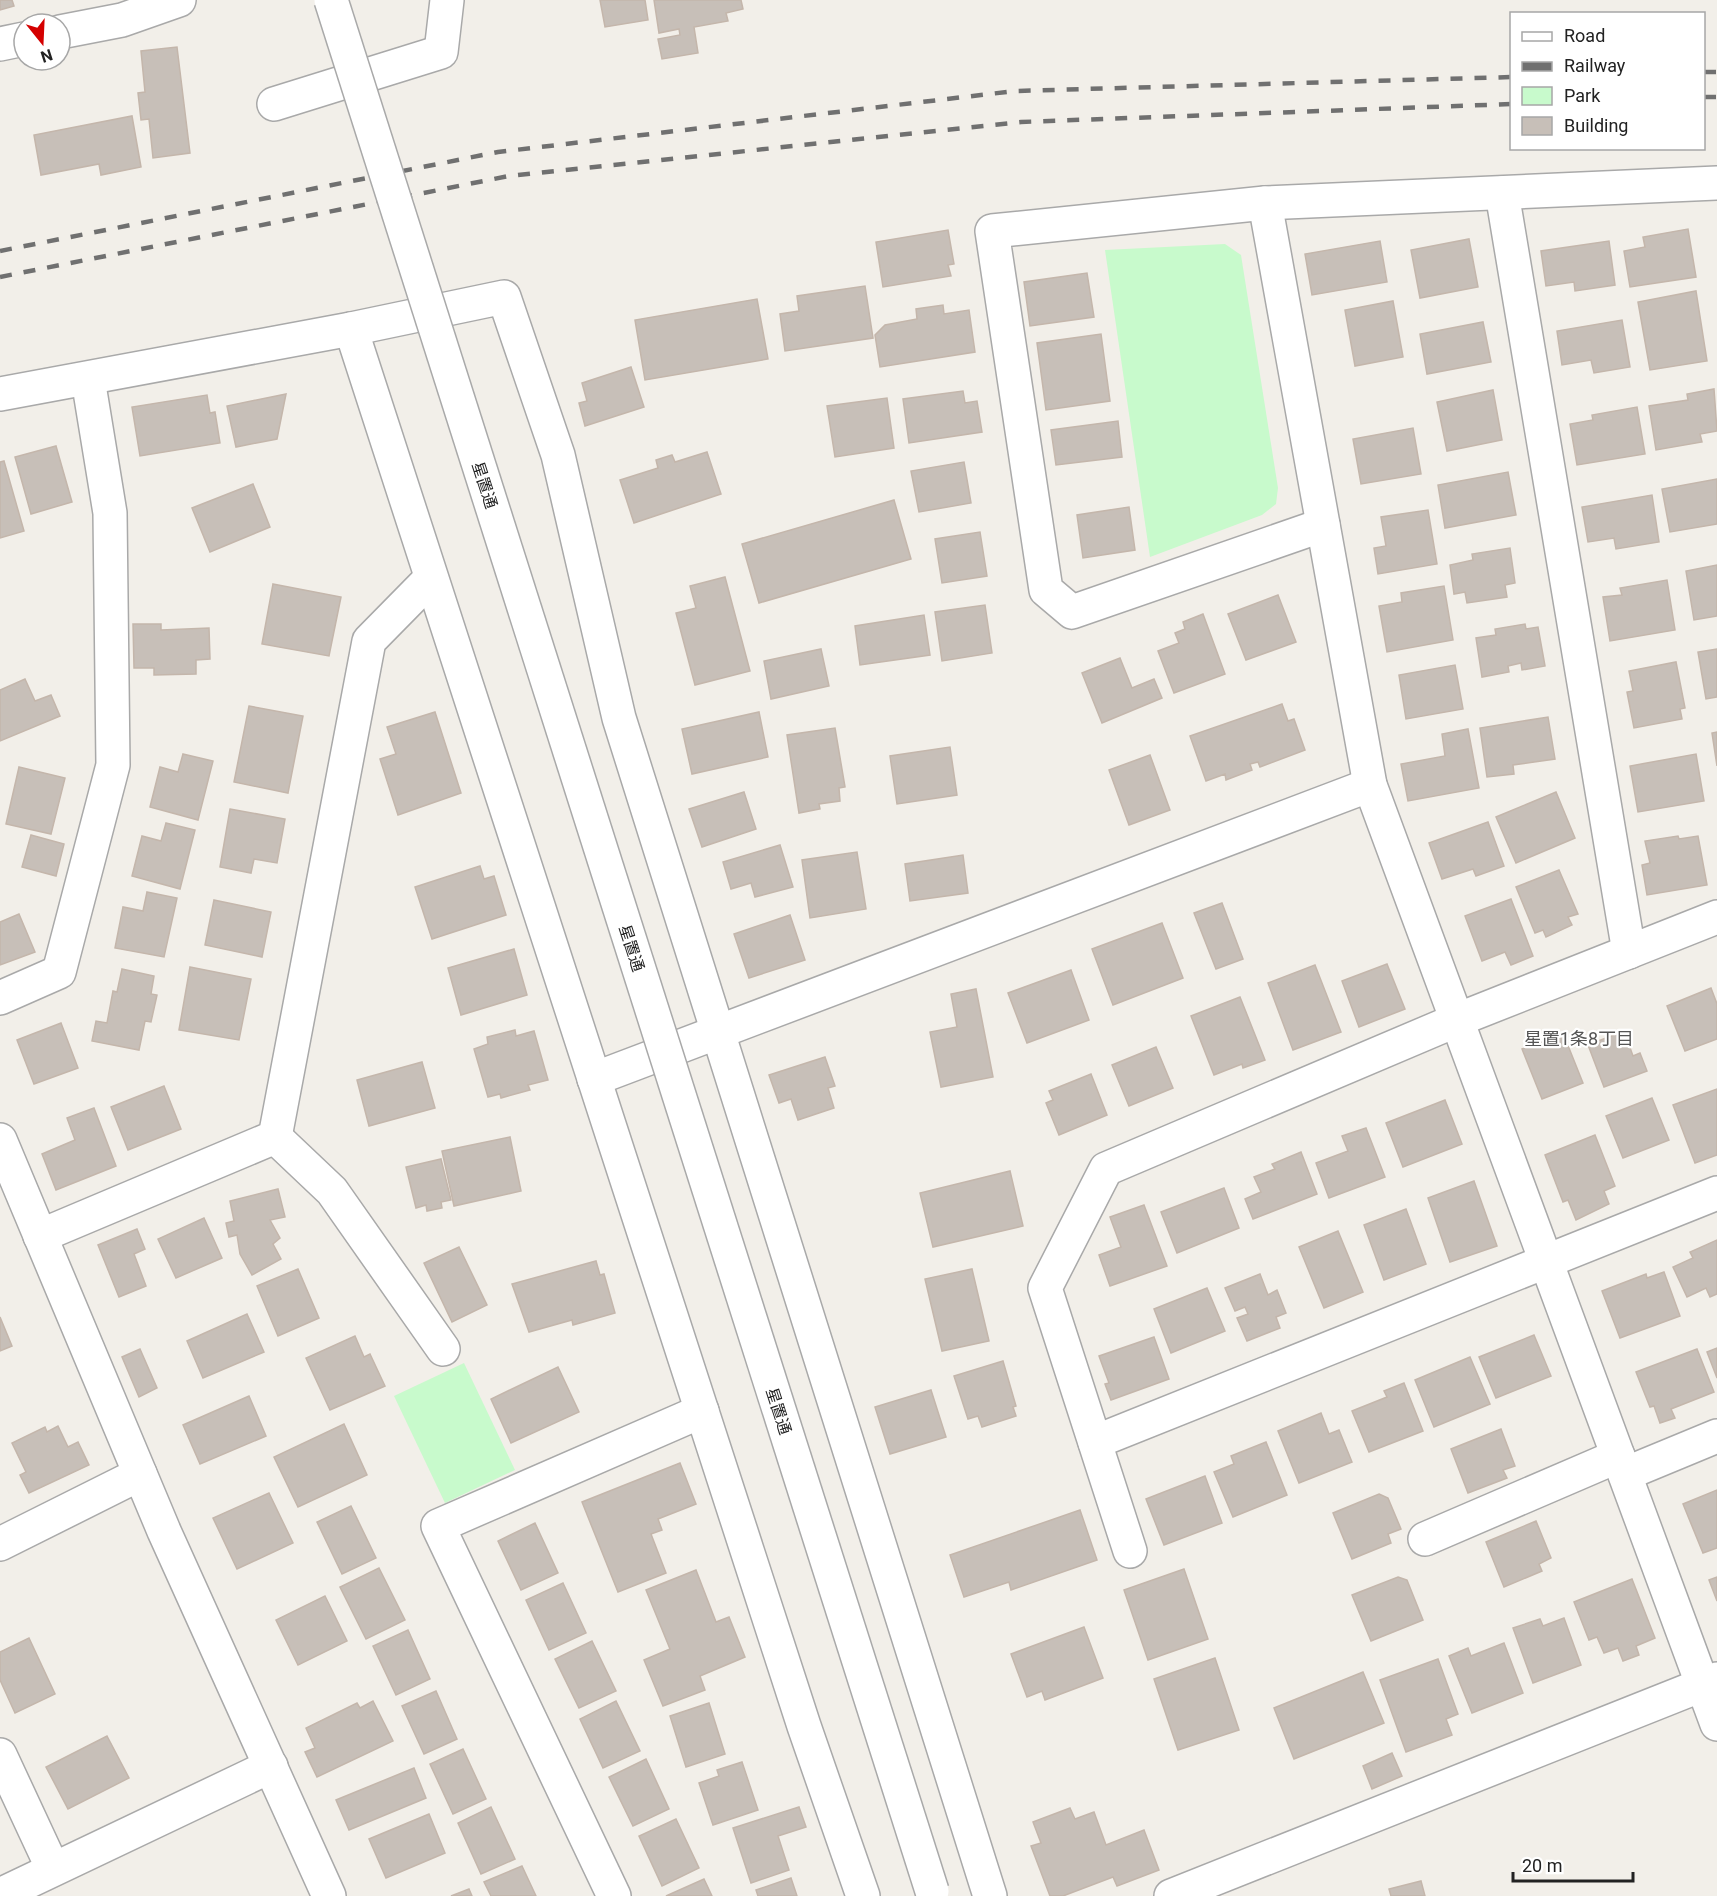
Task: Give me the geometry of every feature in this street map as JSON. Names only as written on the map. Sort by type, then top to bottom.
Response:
[{"type":"street","points":[[72,30],[122,20],[179,0]]},
{"type":"street","name":"星置通","points":[[331,0],[933,1893]]},
{"type":"street","points":[[274,104],[441,52],[447,0]]},
{"type":"street","points":[[1323,525],[1071,612],[1046,590],[992,231],[1264,203],[1716,187]]},
{"type":"street","points":[[1502,193],[1629,952]]},
{"type":"street","points":[[1264,203],[1370,785],[1621,1465],[1710,1682],[1717,1724]]},
{"type":"street","points":[[0,394],[351,329],[504,297],[558,455],[618,718],[990,1896]]},
{"type":"street","points":[[351,329],[804,1726],[863,1896]]},
{"type":"street","points":[[0,998],[58,972],[113,765],[110,513],[88,379]]},
{"type":"street","points":[[275,1137],[369,641],[431,578]]},
{"type":"street","points":[[594,1079],[717,1030],[1370,785]]},
{"type":"street","points":[[1130,1551],[1045,1288],[1106,1169],[1457,1020],[1717,917]]},
{"type":"street","points":[[40,1236],[275,1137]]},
{"type":"street","points":[[275,1137],[332,1191],[443,1349]]},
{"type":"street","points":[[0,1140],[140,1474],[330,1896]]},
{"type":"street","points":[[1095,1442],[1717,1193]]},
{"type":"street","points":[[614,1896],[438,1526],[702,1411]]},
{"type":"street","points":[[1425,1539],[1621,1465],[1717,1436]]},
{"type":"street","points":[[0,1544],[140,1474]]},
{"type":"street","points":[[1171,1896],[1710,1682]]},
{"type":"street","points":[[0,1755],[53,1869]]},
{"type":"street","points":[[0,1895],[271,1766]]},
{"type":"green space","points":[[1225,244],[1241,255],[1278,488],[1276,504],[1262,515],[1150,557],[1105,250]]},
{"type":"green space","points":[[464,1363],[515,1470],[445,1503],[394,1396]]},
{"type":"building","points":[[0,0],[12,0],[14,6],[0,10]]},
{"type":"building","points":[[600,0],[645,0],[648,20],[605,27]]},
{"type":"building","points":[[654,0],[741,0],[743,9],[726,13],[728,21],[694,27],[698,53],[662,59],[658,39],[680,35],[679,29],[659,33]]},
{"type":"building","points":[[177,47],[190,153],[153,158],[149,119],[141,120],[138,93],[145,92],[141,51]]},
{"type":"building","points":[[132,116],[141,167],[101,175],[99,164],[41,175],[34,135]]},
{"type":"building","points":[[1688,229],[1696,277],[1630,287],[1624,251],[1645,247],[1643,237]]},
{"type":"building","points":[[948,230],[954,264],[948,265],[951,276],[883,287],[876,242]]},
{"type":"building","points":[[1469,239],[1478,287],[1420,298],[1411,250]]},
{"type":"building","points":[[1380,241],[1387,282],[1312,295],[1305,254]]},
{"type":"building","points":[[1609,241],[1615,285],[1575,291],[1574,282],[1546,286],[1541,251]]},
{"type":"building","points":[[1087,273],[1094,317],[1030,326],[1024,282]]},
{"type":"building","points":[[865,286],[873,338],[785,351],[780,314],[799,311],[797,296]]},
{"type":"building","points":[[1696,291],[1707,361],[1650,370],[1638,302]]},
{"type":"building","points":[[757,299],[768,359],[645,380],[635,320]]},
{"type":"building","points":[[1393,301],[1403,357],[1355,366],[1345,310]]},
{"type":"building","points":[[943,305],[944,314],[969,310],[975,352],[880,367],[875,335],[885,325],[917,319],[916,309]]},
{"type":"building","points":[[1622,320],[1630,367],[1594,373],[1591,360],[1562,365],[1557,331]]},
{"type":"building","points":[[1483,322],[1491,362],[1427,374],[1420,334]]},
{"type":"building","points":[[1101,334],[1110,401],[1046,410],[1037,343]]},
{"type":"building","points":[[631,367],[644,407],[585,426],[579,403],[587,401],[582,383]]},
{"type":"building","points":[[1714,389],[1717,431],[1700,434],[1702,442],[1656,450],[1649,406],[1688,400],[1687,394]]},
{"type":"building","points":[[1493,390],[1502,440],[1447,451],[1437,402]]},
{"type":"building","points":[[963,391],[965,403],[977,401],[982,432],[909,443],[903,399]]},
{"type":"building","points":[[286,394],[277,439],[236,447],[227,406]]},
{"type":"building","points":[[207,395],[210,413],[215,412],[220,443],[140,456],[132,407]]},
{"type":"building","points":[[887,398],[894,448],[835,457],[827,406]]},
{"type":"building","points":[[1637,407],[1645,454],[1577,465],[1570,424],[1593,420],[1592,415]]},
{"type":"building","points":[[1118,421],[1122,457],[1056,465],[1051,430]]},
{"type":"building","points":[[1413,428],[1421,474],[1361,484],[1353,439]]},
{"type":"building","points":[[56,446],[72,502],[31,514],[15,457]]},
{"type":"building","points":[[707,452],[721,494],[634,523],[620,480],[658,468],[656,460],[672,455],[675,462]]},
{"type":"building","points":[[4,461],[24,531],[0,538],[0,462]]},
{"type":"building","points":[[964,462],[971,503],[919,512],[911,471]]},
{"type":"building","points":[[1508,472],[1516,515],[1445,528],[1438,485]]},
{"type":"building","points":[[1717,479],[1717,524],[1670,532],[1662,489]]},
{"type":"building","points":[[253,484],[270,527],[210,552],[192,508]]},
{"type":"building","points":[[1652,495],[1659,542],[1616,549],[1614,538],[1588,542],[1582,507]]},
{"type":"building","points":[[894,500],[911,559],[759,603],[742,544]]},
{"type":"building","points":[[1129,507],[1135,550],[1083,558],[1077,515]]},
{"type":"building","points":[[1428,510],[1437,564],[1378,574],[1374,548],[1386,546],[1381,517]]},
{"type":"building","points":[[980,532],[987,576],[942,583],[935,539]]},
{"type":"building","points":[[1510,548],[1515,583],[1505,585],[1507,597],[1467,603],[1465,592],[1454,594],[1450,565],[1473,560],[1472,554]]},
{"type":"building","points":[[1717,565],[1717,616],[1694,620],[1686,571]]},
{"type":"building","points":[[725,577],[750,671],[695,685],[676,613],[696,608],[690,586]]},
{"type":"building","points":[[1667,580],[1675,630],[1610,641],[1603,597],[1622,595],[1620,588]]},
{"type":"building","points":[[273,584],[341,597],[329,656],[262,644]]},
{"type":"building","points":[[1444,586],[1453,640],[1387,652],[1379,606],[1402,602],[1401,593]]},
{"type":"building","points":[[1278,595],[1296,642],[1246,660],[1228,614]]},
{"type":"building","points":[[985,605],[992,653],[942,661],[935,612]]},
{"type":"building","points":[[1203,614],[1225,674],[1174,693],[1158,651],[1179,643],[1175,633],[1185,629],[1183,622]]},
{"type":"building","points":[[924,615],[930,655],[860,665],[855,626]]},
{"type":"building","points":[[133,624],[161,624],[161,630],[209,628],[210,659],[196,660],[196,674],[154,675],[154,668],[134,668]]},
{"type":"building","points":[[1525,624],[1526,629],[1538,627],[1545,666],[1522,670],[1521,663],[1508,666],[1509,672],[1482,677],[1476,638],[1496,635],[1495,629]]},
{"type":"building","points":[[821,649],[829,686],[771,699],[764,661]]},
{"type":"building","points":[[1717,649],[1717,697],[1706,699],[1698,652]]},
{"type":"building","points":[[1120,658],[1132,688],[1154,679],[1162,698],[1102,723],[1082,673]]},
{"type":"building","points":[[1676,662],[1685,708],[1680,709],[1682,719],[1634,728],[1627,692],[1633,691],[1629,671]]},
{"type":"building","points":[[1455,665],[1463,709],[1406,719],[1399,675]]},
{"type":"building","points":[[25,679],[35,701],[51,695],[60,716],[0,741],[0,690]]},
{"type":"building","points":[[1282,704],[1288,721],[1294,719],[1305,750],[1260,767],[1258,762],[1250,764],[1252,770],[1226,780],[1225,774],[1206,781],[1190,736]]},
{"type":"building","points":[[249,706],[303,716],[288,793],[234,782]]},
{"type":"building","points":[[435,712],[461,793],[398,815],[380,759],[396,754],[387,727]]},
{"type":"building","points":[[759,712],[768,757],[692,774],[682,729]]},
{"type":"building","points":[[1548,717],[1555,759],[1513,765],[1514,774],[1487,777],[1480,728]]},
{"type":"building","points":[[835,728],[845,787],[839,788],[840,801],[819,804],[820,809],[799,813],[787,735]]},
{"type":"building","points":[[1468,729],[1479,788],[1408,801],[1401,764],[1445,756],[1442,734]]},
{"type":"building","points":[[1717,732],[1717,766],[1712,733]]},
{"type":"building","points":[[950,747],[957,795],[897,804],[890,756]]},
{"type":"building","points":[[183,754],[213,761],[198,820],[150,807],[160,767],[178,772]]},
{"type":"building","points":[[1696,754],[1704,801],[1638,812],[1630,766]]},
{"type":"building","points":[[1150,755],[1170,810],[1129,825],[1109,770]]},
{"type":"building","points":[[19,767],[65,778],[51,834],[6,824]]},
{"type":"building","points":[[744,792],[756,829],[702,847],[689,809]]},
{"type":"building","points":[[1556,792],[1575,838],[1516,863],[1496,817]]},
{"type":"building","points":[[230,809],[285,819],[277,863],[254,859],[251,873],[220,867]]},
{"type":"building","points":[[1488,822],[1504,866],[1476,876],[1473,869],[1442,879],[1429,843]]},
{"type":"building","points":[[166,823],[195,830],[180,889],[132,876],[142,836],[161,841]]},
{"type":"building","points":[[31,835],[64,844],[56,876],[22,867]]},
{"type":"building","points":[[1678,836],[1679,839],[1698,836],[1707,885],[1647,895],[1642,865],[1650,863],[1645,841]]},
{"type":"building","points":[[780,845],[793,887],[755,897],[751,883],[731,889],[723,862]]},
{"type":"building","points":[[857,852],[866,909],[810,918],[802,860]]},
{"type":"building","points":[[963,855],[968,893],[910,901],[905,864]]},
{"type":"building","points":[[480,866],[484,879],[494,876],[506,915],[432,939],[415,887]]},
{"type":"building","points":[[1559,870],[1578,914],[1568,917],[1572,925],[1546,937],[1543,930],[1535,933],[1516,887]]},
{"type":"building","points":[[147,892],[177,898],[164,957],[115,948],[123,907],[143,911]]},
{"type":"building","points":[[1511,899],[1533,956],[1511,965],[1505,952],[1482,961],[1465,916]]},
{"type":"building","points":[[214,900],[271,912],[262,957],[205,945]]},
{"type":"building","points":[[1222,903],[1243,959],[1216,969],[1194,913]]},
{"type":"building","points":[[19,914],[35,952],[0,965],[0,922]]},
{"type":"building","points":[[790,915],[805,960],[749,978],[734,934]]},
{"type":"building","points":[[1162,923],[1183,978],[1113,1005],[1092,949]]},
{"type":"building","points":[[514,949],[527,995],[461,1015],[448,968]]},
{"type":"building","points":[[1387,964],[1405,1009],[1359,1027],[1342,981]]},
{"type":"building","points":[[1315,965],[1341,1032],[1293,1050],[1268,983]]},
{"type":"building","points":[[190,967],[251,979],[239,1040],[179,1030]]},
{"type":"building","points":[[122,969],[154,976],[151,994],[157,995],[151,1022],[145,1021],[139,1050],[92,1041],[96,1021],[107,1023],[113,991],[117,992]]},
{"type":"building","points":[[1071,970],[1089,1020],[1027,1043],[1008,993]]},
{"type":"building","points":[[1711,988],[1717,1004],[1717,1039],[1685,1051],[1667,1006]]},
{"type":"building","points":[[976,989],[993,1077],[941,1087],[930,1032],[957,1027],[951,994]]},
{"type":"building","points":[[1240,997],[1265,1060],[1243,1068],[1242,1064],[1214,1075],[1191,1016]]},
{"type":"building","points":[[61,1023],[78,1068],[34,1084],[17,1040]]},
{"type":"building","points":[[515,1030],[516,1036],[534,1031],[548,1080],[528,1085],[530,1090],[501,1098],[500,1094],[488,1097],[474,1049],[488,1044],[487,1037]]},
{"type":"building","points":[[1624,1031],[1633,1056],[1640,1053],[1647,1071],[1604,1087],[1588,1045]]},
{"type":"building","points":[[1563,1033],[1583,1083],[1542,1099],[1522,1049]]},
{"type":"building","points":[[1156,1047],[1173,1088],[1129,1106],[1112,1065]]},
{"type":"building","points":[[825,1057],[835,1086],[828,1088],[834,1108],[798,1120],[791,1099],[779,1103],[769,1075]]},
{"type":"building","points":[[422,1062],[435,1108],[369,1126],[357,1080]]},
{"type":"building","points":[[1091,1074],[1107,1115],[1059,1135],[1046,1103],[1053,1100],[1049,1091]]},
{"type":"building","points":[[164,1086],[181,1129],[128,1150],[111,1107]]},
{"type":"building","points":[[1717,1089],[1717,1155],[1695,1163],[1673,1105]]},
{"type":"building","points":[[1652,1098],[1669,1140],[1623,1158],[1606,1116]]},
{"type":"building","points":[[1445,1100],[1462,1144],[1403,1167],[1386,1123]]},
{"type":"building","points":[[94,1108],[116,1166],[56,1190],[42,1154],[75,1140],[67,1118]]},
{"type":"building","points":[[1366,1128],[1385,1177],[1329,1198],[1316,1163],[1348,1151],[1342,1136]]},
{"type":"building","points":[[1595,1135],[1615,1186],[1604,1191],[1609,1204],[1576,1220],[1568,1200],[1563,1202],[1545,1155]]},
{"type":"building","points":[[510,1137],[521,1191],[454,1206],[442,1151]]},
{"type":"building","points":[[1301,1152],[1317,1194],[1253,1219],[1245,1199],[1261,1192],[1254,1177],[1275,1169],[1272,1164]]},
{"type":"building","points":[[441,1159],[451,1200],[441,1202],[442,1208],[427,1211],[426,1205],[416,1208],[406,1167]]},
{"type":"building","points":[[1010,1171],[1023,1226],[933,1247],[920,1193]]},
{"type":"building","points":[[1474,1181],[1497,1246],[1450,1262],[1428,1198]]},
{"type":"building","points":[[1224,1188],[1239,1228],[1177,1253],[1161,1212]]},
{"type":"building","points":[[278,1189],[285,1217],[270,1220],[280,1238],[273,1244],[281,1259],[252,1275],[240,1254],[237,1235],[229,1237],[226,1223],[234,1221],[230,1201]]},
{"type":"building","points":[[1144,1205],[1167,1266],[1110,1286],[1099,1255],[1121,1247],[1110,1217]]},
{"type":"building","points":[[1406,1209],[1426,1264],[1384,1280],[1364,1225]]},
{"type":"building","points":[[204,1218],[222,1258],[176,1278],[158,1239]]},
{"type":"building","points":[[137,1229],[145,1249],[134,1254],[146,1286],[119,1297],[98,1245]]},
{"type":"building","points":[[1338,1231],[1363,1292],[1324,1308],[1299,1247]]},
{"type":"building","points":[[1717,1240],[1717,1294],[1710,1297],[1706,1288],[1687,1297],[1673,1267],[1693,1258],[1690,1252]]},
{"type":"building","points":[[459,1247],[487,1305],[452,1322],[424,1263]]},
{"type":"building","points":[[596,1261],[600,1275],[604,1274],[615,1313],[573,1325],[572,1320],[529,1332],[512,1284]]},
{"type":"building","points":[[298,1269],[319,1318],[278,1336],[257,1286]]},
{"type":"building","points":[[972,1269],[989,1341],[942,1351],[925,1279]]},
{"type":"building","points":[[1664,1272],[1680,1316],[1620,1338],[1602,1291],[1646,1274],[1647,1278]]},
{"type":"building","points":[[1260,1274],[1268,1295],[1277,1290],[1286,1313],[1276,1317],[1280,1328],[1247,1341],[1237,1318],[1248,1314],[1245,1307],[1235,1311],[1225,1288]]},
{"type":"building","points":[[1207,1288],[1225,1331],[1171,1353],[1154,1309]]},
{"type":"building","points":[[247,1314],[264,1352],[203,1378],[187,1341]]},
{"type":"building","points":[[0,1317],[12,1346],[0,1351]]},
{"type":"building","points":[[1534,1335],[1551,1376],[1496,1398],[1479,1357]]},
{"type":"building","points":[[355,1336],[364,1357],[370,1354],[385,1386],[330,1410],[306,1358]]},
{"type":"building","points":[[1154,1337],[1169,1379],[1111,1400],[1105,1384],[1109,1383],[1099,1356]]},
{"type":"building","points":[[1717,1348],[1717,1378],[1707,1352]]},
{"type":"building","points":[[140,1349],[157,1388],[139,1397],[122,1357]]},
{"type":"building","points":[[1697,1349],[1714,1392],[1671,1409],[1675,1418],[1660,1423],[1654,1406],[1650,1407],[1636,1372]]},
{"type":"building","points":[[1470,1357],[1490,1404],[1434,1427],[1415,1380]]},
{"type":"building","points":[[1003,1361],[1016,1406],[1013,1407],[1016,1416],[982,1427],[978,1416],[968,1419],[954,1376]]},
{"type":"building","points":[[558,1367],[579,1412],[511,1443],[491,1399]]},
{"type":"building","points":[[1404,1383],[1423,1431],[1369,1452],[1352,1411],[1387,1397],[1384,1391]]},
{"type":"building","points":[[931,1390],[946,1437],[890,1454],[875,1407]]},
{"type":"building","points":[[249,1396],[266,1436],[200,1464],[183,1425]]},
{"type":"building","points":[[1321,1413],[1329,1434],[1339,1430],[1352,1462],[1299,1483],[1278,1431]]},
{"type":"building","points":[[344,1424],[367,1475],[298,1507],[274,1457]]},
{"type":"building","points":[[58,1426],[68,1447],[78,1442],[89,1465],[29,1493],[20,1475],[26,1472],[12,1443],[45,1427],[47,1432]]},
{"type":"building","points":[[1501,1429],[1515,1466],[1503,1470],[1507,1478],[1468,1493],[1451,1449]]},
{"type":"building","points":[[1266,1442],[1287,1495],[1233,1517],[1214,1472],[1234,1464],[1231,1456]]},
{"type":"building","points":[[680,1463],[696,1504],[658,1519],[662,1530],[651,1534],[666,1573],[618,1592],[582,1502]]},
{"type":"building","points":[[1205,1476],[1222,1523],[1164,1545],[1146,1499]]},
{"type":"building","points":[[1717,1490],[1717,1548],[1703,1553],[1683,1504]]},
{"type":"building","points":[[269,1493],[293,1543],[237,1569],[213,1518]]},
{"type":"building","points":[[1379,1494],[1388,1498],[1401,1529],[1388,1534],[1391,1543],[1352,1559],[1333,1513]]},
{"type":"building","points":[[351,1506],[376,1558],[342,1574],[317,1522]]},
{"type":"building","points":[[1080,1510],[1097,1560],[1011,1590],[1009,1582],[964,1597],[950,1555]]},
{"type":"building","points":[[1536,1521],[1551,1558],[1539,1564],[1542,1571],[1504,1587],[1486,1542]]},
{"type":"building","points":[[535,1523],[558,1573],[521,1590],[498,1541]]},
{"type":"building","points":[[379,1568],[405,1620],[366,1639],[340,1587]]},
{"type":"building","points":[[1184,1569],[1208,1639],[1148,1660],[1124,1590]]},
{"type":"building","points":[[696,1570],[716,1622],[729,1617],[745,1657],[700,1676],[705,1690],[663,1706],[644,1660],[670,1649],[646,1590]]},
{"type":"building","points":[[1398,1577],[1407,1580],[1423,1620],[1371,1641],[1352,1595]]},
{"type":"building","points":[[1717,1577],[1717,1601],[1709,1580]]},
{"type":"building","points":[[1632,1579],[1655,1638],[1636,1646],[1639,1655],[1623,1661],[1618,1648],[1604,1653],[1597,1637],[1589,1640],[1574,1602]]},
{"type":"building","points":[[563,1583],[586,1633],[549,1650],[526,1600]]},
{"type":"building","points":[[325,1596],[347,1641],[298,1665],[276,1620]]},
{"type":"building","points":[[1564,1618],[1581,1665],[1533,1683],[1513,1628],[1540,1619],[1543,1626]]},
{"type":"building","points":[[1084,1627],[1103,1678],[1045,1700],[1042,1691],[1027,1697],[1011,1654]]},
{"type":"building","points":[[408,1630],[430,1679],[396,1695],[373,1646]]},
{"type":"building","points":[[29,1638],[55,1694],[15,1713],[0,1680],[0,1652]]},
{"type":"building","points":[[592,1641],[616,1691],[579,1708],[555,1659]]},
{"type":"building","points":[[1504,1643],[1523,1693],[1472,1713],[1449,1656],[1468,1648],[1471,1656]]},
{"type":"building","points":[[1215,1658],[1239,1730],[1178,1750],[1154,1679]]},
{"type":"building","points":[[1438,1659],[1458,1714],[1446,1719],[1452,1735],[1406,1752],[1380,1680]]},
{"type":"building","points":[[1363,1672],[1384,1723],[1294,1759],[1274,1708]]},
{"type":"building","points":[[436,1691],[457,1739],[424,1754],[402,1706]]},
{"type":"building","points":[[373,1701],[393,1741],[317,1777],[305,1752],[315,1748],[306,1728],[357,1703],[360,1708]]},
{"type":"building","points":[[616,1701],[640,1751],[603,1768],[580,1719]]},
{"type":"building","points":[[709,1703],[725,1754],[686,1767],[670,1716]]},
{"type":"building","points":[[107,1736],[129,1778],[68,1809],[46,1767]]},
{"type":"building","points":[[463,1749],[486,1799],[453,1814],[430,1764]]},
{"type":"building","points":[[1392,1753],[1402,1776],[1372,1789],[1363,1766]]},
{"type":"building","points":[[646,1759],[669,1809],[633,1826],[609,1777]]},
{"type":"building","points":[[742,1762],[758,1810],[713,1825],[699,1783],[719,1776],[717,1770]]},
{"type":"building","points":[[414,1768],[426,1798],[349,1830],[336,1800]]},
{"type":"building","points":[[491,1807],[515,1859],[481,1874],[458,1823]]},
{"type":"building","points":[[799,1807],[806,1827],[778,1836],[789,1870],[751,1883],[733,1828]]},
{"type":"building","points":[[1070,1808],[1075,1819],[1094,1812],[1106,1845],[1144,1830],[1159,1870],[1117,1886],[1113,1877],[1063,1896],[1050,1896],[1031,1846],[1041,1843],[1033,1822]]},
{"type":"building","points":[[429,1814],[445,1853],[386,1878],[369,1839]]},
{"type":"building","points":[[676,1819],[699,1868],[662,1886],[639,1836]]},
{"type":"building","points":[[522,1866],[536,1896],[491,1896],[484,1882]]},
{"type":"building","points":[[791,1878],[797,1896],[758,1896],[756,1890]]},
{"type":"building","points":[[704,1879],[712,1896],[666,1896]]},
{"type":"building","points":[[1421,1881],[1425,1896],[1391,1896],[1389,1889]]},
{"type":"building","points":[[469,1889],[472,1896],[451,1896]]},
{"type":"railway","points":[[1705,72],[1717,72]]},
{"type":"railway","points":[[0,251],[498,152],[1015,91],[1510,77]]},
{"type":"railway","points":[[1705,97],[1717,97]]},
{"type":"railway","points":[[0,277],[509,176],[1021,122],[1510,104]]},
{"type":"district","name":"星置1条8丁目","points":[[1579,1039]]}]
